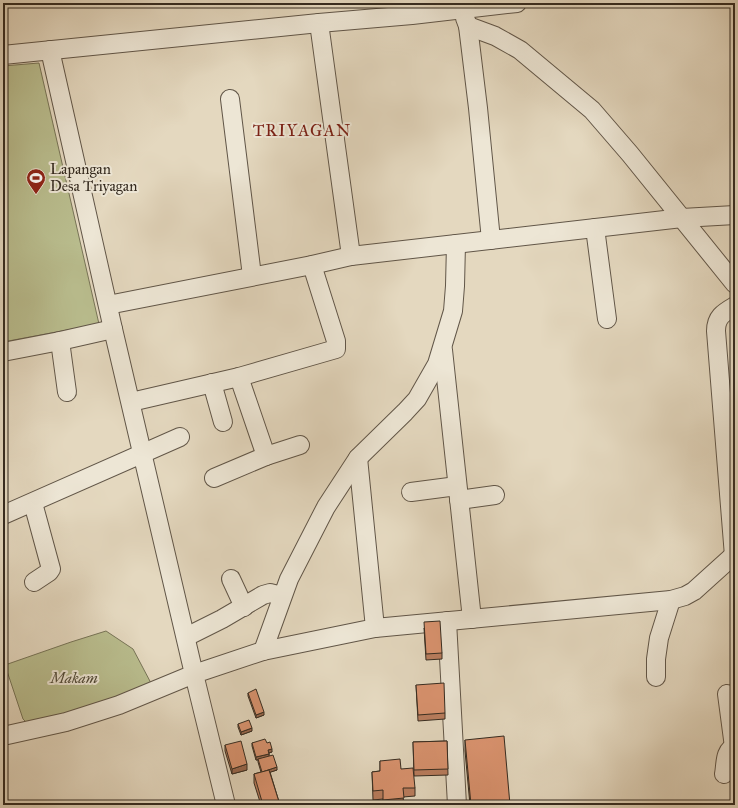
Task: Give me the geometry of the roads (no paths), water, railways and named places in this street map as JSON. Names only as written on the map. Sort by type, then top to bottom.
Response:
[{"type":"street","points":[[3,55],[318,23],[409,6],[462,9],[517,3]]},
{"type":"street","points":[[462,9],[468,26],[492,240]]},
{"type":"street","points":[[318,23],[351,256]]},
{"type":"street","points":[[468,26],[495,36],[520,50],[592,110],[735,284]]},
{"type":"street","points":[[50,50],[113,329],[226,805]]},
{"type":"street","points":[[230,99],[252,276]]},
{"type":"street","points":[[108,305],[252,276],[312,266],[351,256],[682,218],[735,215]]},
{"type":"street","points":[[596,228],[607,319]]},
{"type":"street","points":[[263,651],[282,596],[292,573],[326,507],[358,458],[417,399],[437,364],[453,311],[456,244]]},
{"type":"street","points":[[131,402],[239,377],[336,349],[336,341],[312,266]]},
{"type":"street","points":[[3,736],[66,722],[119,706],[194,674],[263,651],[375,628],[671,600],[694,592],[734,555],[716,322],[722,315],[735,306]]},
{"type":"street","points":[[3,352],[113,329]]},
{"type":"street","points":[[60,341],[67,392]]},
{"type":"street","points":[[443,347],[472,619]]},
{"type":"street","points":[[239,377],[266,456]]},
{"type":"street","points":[[212,383],[223,422]]},
{"type":"street","points":[[3,515],[180,438]]},
{"type":"street","points":[[214,478],[266,456],[300,445]]},
{"type":"street","points":[[358,458],[375,628]]},
{"type":"street","points":[[411,492],[495,495]]},
{"type":"street","points":[[33,503],[51,569],[34,582]]},
{"type":"street","points":[[232,579],[244,607]]},
{"type":"street","points":[[186,636],[244,607],[263,595],[270,593],[282,596]]},
{"type":"street","points":[[656,677],[659,638],[671,600]]},
{"type":"street","points":[[447,621],[457,805]]},
{"type":"street","points":[[724,774],[727,752],[730,748],[735,747],[727,694]]},
{"type":"place","name":"Lapangan Desa Triyagan","points":[[36,195]]},
{"type":"district","name":"TRIYAGAN","points":[[302,130]]},
{"type":"park label","name":"Makam","points":[[74,678]]}]
